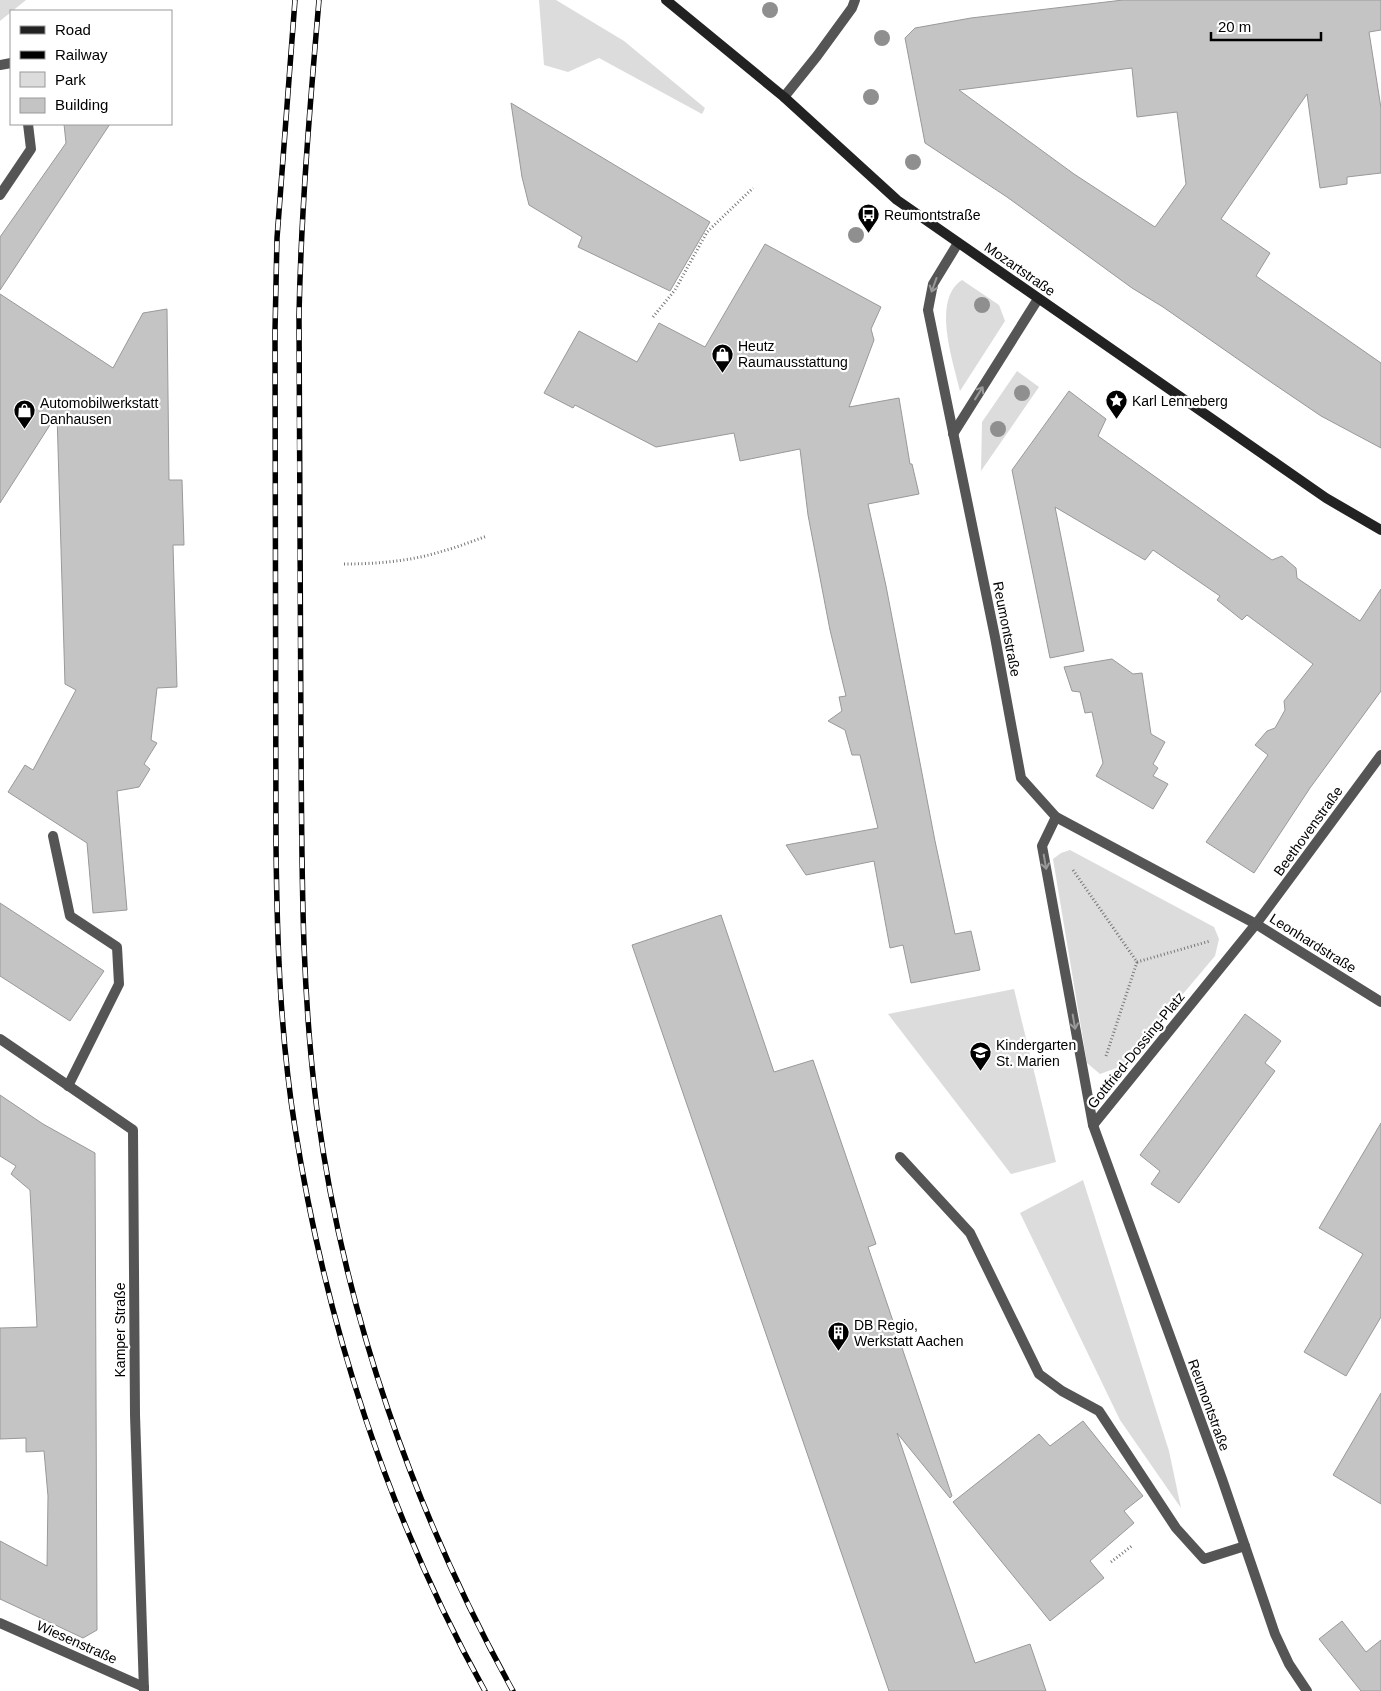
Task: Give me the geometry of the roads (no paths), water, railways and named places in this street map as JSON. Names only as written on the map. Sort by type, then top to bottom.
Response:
[{"type":"main road","name":"Mozartstraße","points":[[666,0],[784,97],[897,200],[1326,498],[1381,530]]},
{"type":"street","points":[[784,97],[817,56],[852,8],[855,0]]},
{"type":"street","points":[[0,195],[31,148],[28,125]]},
{"type":"street","name":"Reumontstraße","points":[[958,243],[933,284],[928,310],[995,637],[1021,778],[1056,816]]},
{"type":"street","points":[[953,434],[1038,298]]},
{"type":"street","name":"Beethovenstraße","points":[[1256,924],[1381,755]]},
{"type":"street","points":[[1056,816],[1256,924]]},
{"type":"street","name":"Gottfried-Dossing-Platz","points":[[1056,816],[1042,846],[1093,1125]]},
{"type":"street","points":[[53,836],[70,916],[117,947],[119,984],[68,1086]]},
{"type":"street","name":"Gottfried-Dossing-Platz","points":[[1093,1125],[1256,924]]},
{"type":"street","name":"Leonhardstraße","points":[[1256,924],[1381,1002]]},
{"type":"street","name":"Kamper Straße","points":[[0,1040],[133,1130],[135,1415],[144,1689]]},
{"type":"street","name":"Reumontstraße","points":[[1093,1125],[1275,1634],[1289,1664],[1307,1691]]},
{"type":"street","points":[[900,1157],[970,1232],[1039,1374],[1062,1391],[1098,1411],[1176,1528],[1204,1559],[1245,1546]]},
{"type":"street","name":"Wiesenstraße","points":[[0,1623],[144,1689]]},
{"type":"railway","points":[[295,0],[277,238],[275,331],[276,881],[280,987],[290,1093],[308,1201],[324,1274],[365,1418],[390,1488],[419,1557],[450,1625],[485,1691]]},
{"type":"railway","points":[[319,0],[309,118],[299,316],[302,880],[305,972],[317,1110],[329,1186],[345,1261],[365,1336],[388,1410],[444,1553],[477,1623],[513,1691]]},
{"type":"place","name":"Reumontstraße","points":[[868,234]]},
{"type":"place","name":"Heutz Raumausstattung","points":[[722,373]]},
{"type":"place","name":"Karl Lenneberg","points":[[1116,420]]},
{"type":"place","name":"Automobilwerkstatt Danhausen","points":[[24,430]]},
{"type":"place","name":"Kindergarten St. Marien","points":[[980,1072]]},
{"type":"place","name":"DB Regio, Werkstatt Aachen","points":[[838,1352]]}]
